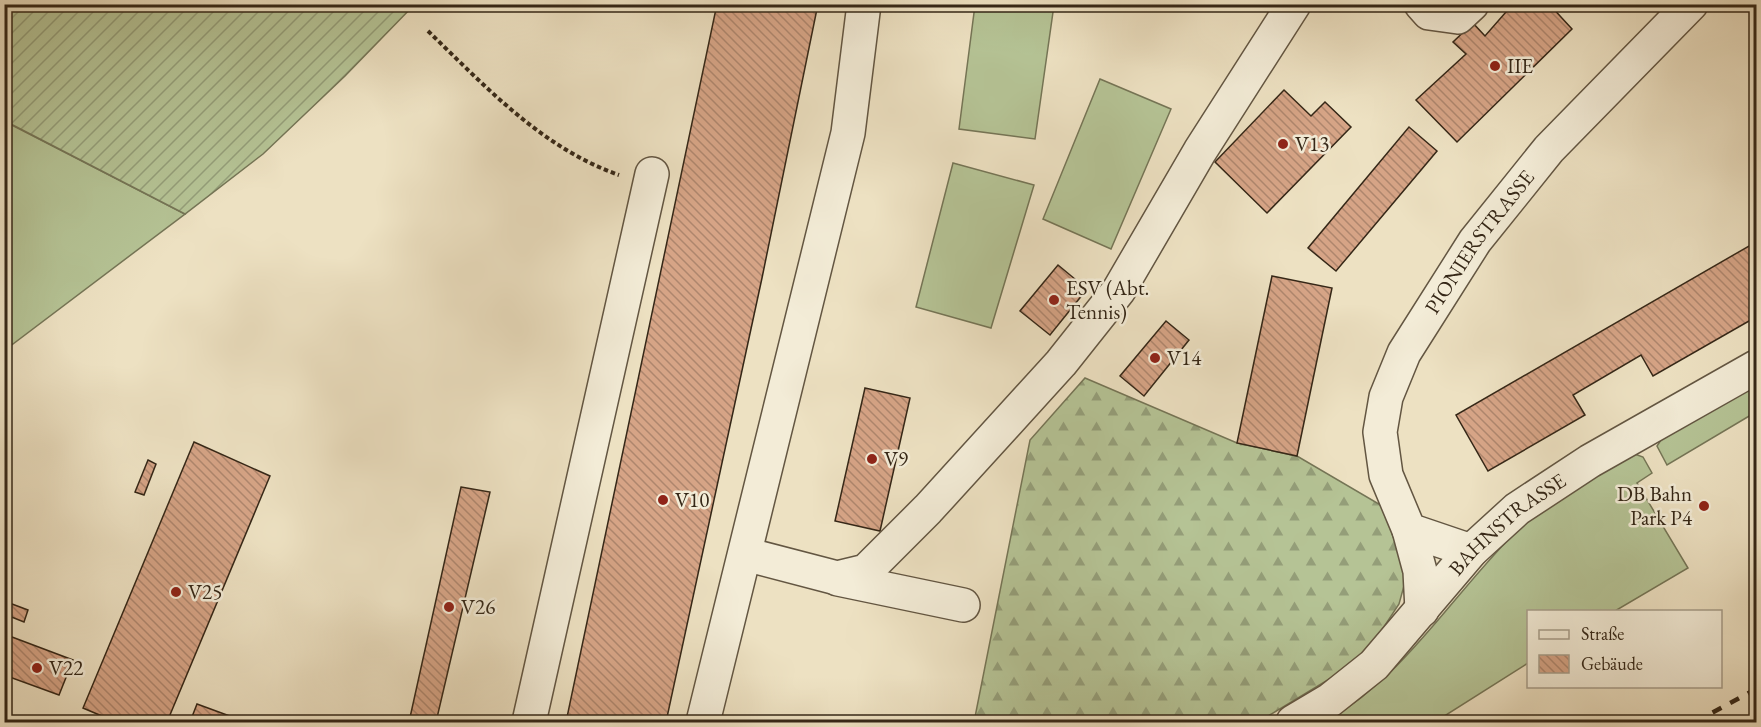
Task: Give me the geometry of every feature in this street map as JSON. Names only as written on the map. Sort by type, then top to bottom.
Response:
[{"type":"street","points":[[703,723],[848,133],[864,4]]},
{"type":"street","points":[[837,578],[866,571],[928,509],[1061,363],[1119,290],[1200,151],[1294,4]]},
{"type":"street","points":[[1421,4],[1430,13],[1458,17],[1472,4]]},
{"type":"street","name":"PIONIERSTRASSE","points":[[1422,610],[1420,571],[1409,530],[1386,475],[1380,432],[1386,397],[1404,353],[1475,241],[1549,149],[1691,4]]},
{"type":"street","points":[[529,723],[650,179]]},
{"type":"street","name":"BAHNSTRASSE","points":[[1293,723],[1330,700],[1374,665],[1471,550],[1517,509],[1590,461],[1756,367]]},
{"type":"street","points":[[1409,530],[1471,550]]},
{"type":"street","points":[[745,554],[837,578],[963,605]]},
{"type":"path","points":[[428,31],[523,120],[554,143],[585,162],[650,179]]},
{"type":"green space","points":[[4,5],[414,5],[345,76],[263,154],[185,214],[5,121]]},
{"type":"green space","points":[[975,5],[1054,5],[1035,139],[959,129]]},
{"type":"green space","points":[[1100,79],[1171,109],[1111,249],[1043,219]]},
{"type":"green space","points":[[4,121],[185,214],[5,350],[4,350]]},
{"type":"green space","points":[[953,163],[1034,185],[991,328],[916,307]]},
{"type":"green space","points":[[1085,378],[1237,443],[1297,456],[1384,507],[1407,575],[1399,604],[1376,639],[1346,669],[1258,722],[974,722],[1030,440]]},
{"type":"green space","points":[[1756,384],[1756,412],[1667,465],[1657,446],[1663,437]]},
{"type":"green space","points":[[1632,453],[1643,457],[1652,473],[1637,483],[1688,568],[1617,610],[1527,610],[1527,664],[1435,722],[1326,722],[1353,704],[1401,662],[1506,542],[1534,516]]},
{"type":"building","name":"V10","points":[[717,4],[818,4],[762,278],[666,722],[566,722]]},
{"type":"building","name":"IIE","points":[[1513,4],[1549,4],[1572,29],[1457,142],[1416,100],[1466,54],[1453,42],[1473,23],[1485,36]]},
{"type":"building","name":"V13","points":[[1284,90],[1311,116],[1325,102],[1351,127],[1267,213],[1215,162]]},
{"type":"building","points":[[1409,127],[1437,151],[1336,271],[1308,248]]},
{"type":"building","points":[[1756,242],[1756,317],[1653,376],[1641,355],[1573,395],[1585,415],[1488,471],[1456,415]]},
{"type":"building","name":"ESV (Abt. Tennis)","points":[[1058,265],[1087,289],[1050,335],[1020,311]]},
{"type":"building","points":[[1272,276],[1332,288],[1297,456],[1237,443]]},
{"type":"building","name":"V14","points":[[1166,321],[1189,340],[1144,396],[1120,376]]},
{"type":"building","name":"V9","points":[[865,388],[910,398],[880,531],[835,521]]},
{"type":"building","name":"V25","points":[[194,442],[270,476],[167,722],[116,722],[83,708]]},
{"type":"building","points":[[148,460],[156,464],[144,495],[135,492]]},
{"type":"building","name":"V26","points":[[461,487],[490,492],[436,722],[409,722]]},
{"type":"building","points":[[4,601],[28,610],[24,622],[4,614]]},
{"type":"building","name":"V22","points":[[4,634],[73,660],[59,695],[4,675]]},
{"type":"building","points":[[197,704],[246,722],[190,722]]},
{"type":"railway","points":[[1695,722],[1756,689]]},
{"type":"place","name":"IIE","points":[[1495,66]]},
{"type":"place","name":"V13","points":[[1283,144]]},
{"type":"place","name":"ESV (Abt. Tennis)","points":[[1054,300]]},
{"type":"place","name":"V14","points":[[1155,358]]},
{"type":"place","name":"V9","points":[[872,459]]},
{"type":"place","name":"V10","points":[[663,500]]},
{"type":"place","name":"DB Bahn Park P4","points":[[1704,506]]},
{"type":"place","name":"V25","points":[[176,592]]},
{"type":"place","name":"V26","points":[[449,607]]},
{"type":"place","name":"V22","points":[[37,668]]}]
